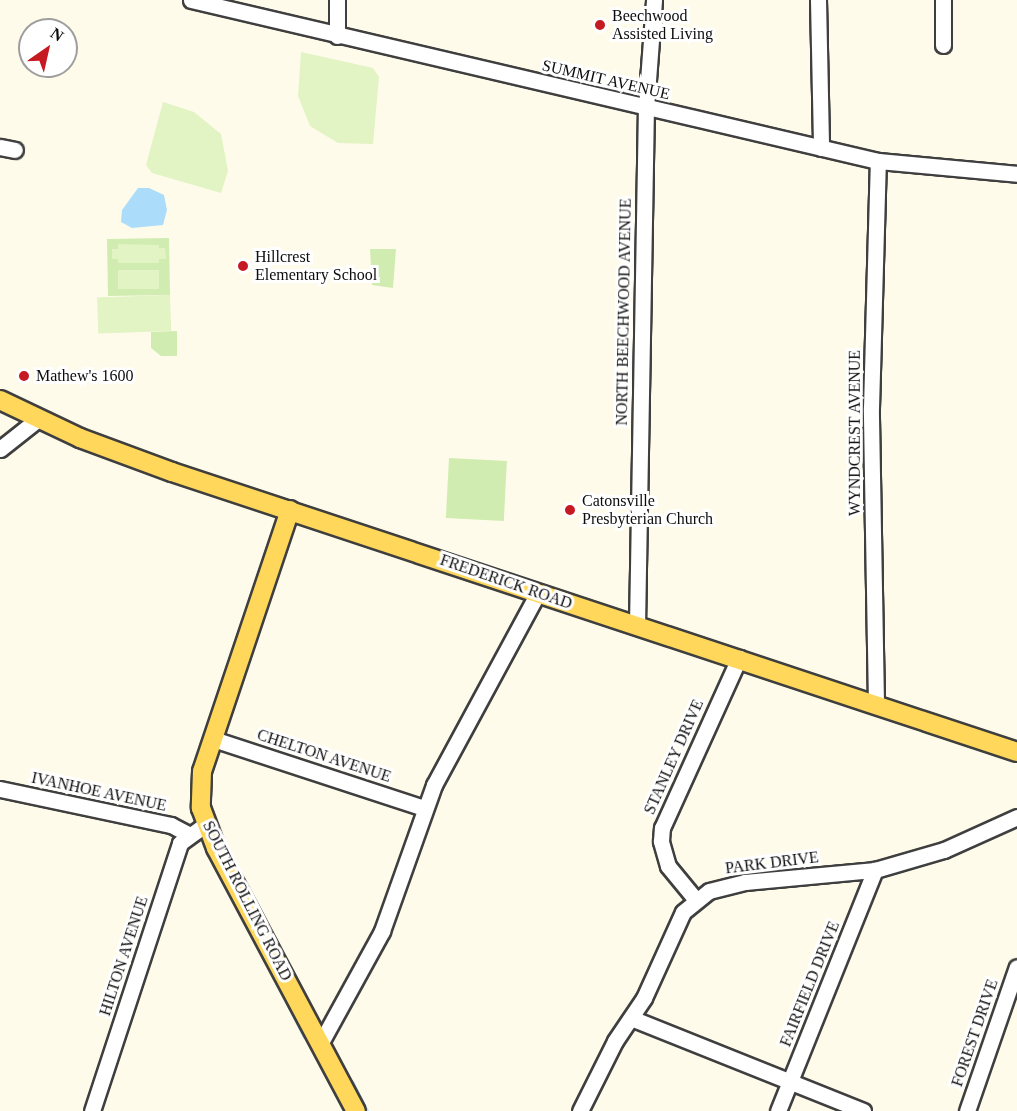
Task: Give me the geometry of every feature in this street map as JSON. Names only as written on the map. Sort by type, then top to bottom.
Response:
[{"type":"main road","name":"FREDERICK ROAD","points":[[0,400],[38,419],[172,472],[1017,752]]},
{"type":"main road","name":"SOUTH ROLLING ROAD","points":[[290,510],[213,739],[199,791],[206,825],[356,1111]]},
{"type":"street","name":"SUMMIT AVENUE","points":[[191,0],[878,161],[1017,174]]},
{"type":"street","points":[[337,0],[337,36]]},
{"type":"street","name":"NORTH BEECHWOOD AVENUE","points":[[638,626],[646,107],[654,0]]},
{"type":"street","points":[[818,0],[821,148]]},
{"type":"street","points":[[943,0],[943,45]]},
{"type":"street","name":"WYNDCREST AVENUE","points":[[876,704],[871,408],[878,161]]},
{"type":"street","points":[[0,449],[38,419]]},
{"type":"street","points":[[320,1044],[382,931],[424,808],[538,593]]},
{"type":"street","name":"STANLEY DRIVE","points":[[696,900],[669,866],[661,841],[662,828],[739,658]]},
{"type":"street","name":"CHELTON AVENUE","points":[[213,739],[424,808]]},
{"type":"street","name":"IVANHOE AVENUE","points":[[0,789],[171,825],[188,834]]},
{"type":"street","name":"PARK DRIVE","points":[[580,1111],[654,979],[683,912],[709,891],[745,882],[875,870],[944,850],[1017,818]]},
{"type":"street","points":[[188,834],[206,825]]},
{"type":"street","name":"HILTON AVENUE","points":[[92,1111],[180,843],[188,834]]},
{"type":"street","name":"FAIRFIELD DRIVE","points":[[778,1111],[875,870]]},
{"type":"street","name":"FOREST DRIVE","points":[[967,1111],[1017,967]]},
{"type":"street","points":[[631,1018],[863,1111]]},
{"type":"green space","points":[[301,52],[373,68],[379,77],[373,144],[338,143],[310,126],[298,96]]},
{"type":"green space","points":[[163,102],[194,112],[221,134],[228,171],[221,193],[152,173],[146,165]]},
{"type":"green space","points":[[169,238],[170,295],[108,296],[107,239]]},
{"type":"green space","points":[[118,244],[159,245],[159,248],[165,248],[166,259],[159,259],[159,263],[118,263],[118,259],[112,259],[112,249],[118,249]]},
{"type":"green space","points":[[370,249],[396,249],[393,288],[372,285]]},
{"type":"green space","points":[[118,270],[159,270],[159,289],[118,289]]},
{"type":"green space","points":[[170,295],[171,331],[98,334],[97,298]]},
{"type":"green space","points":[[177,331],[177,356],[161,356],[151,348],[151,332]]},
{"type":"green space","points":[[449,458],[507,461],[504,521],[446,518]]},
{"type":"water","points":[[138,188],[149,188],[164,195],[167,210],[163,225],[132,228],[121,222],[122,210]]},
{"type":"waterway","points":[[287,1002],[305,1037]]},
{"type":"waterway","points":[[334,1050],[347,1074]]},
{"type":"waterway","points":[[352,1082],[367,1111]]},
{"type":"place","name":"Beechwood Assisted Living","points":[[600,25]]},
{"type":"place","name":"Hillcrest Elementary School","points":[[243,266]]},
{"type":"place","name":"Mathew's 1600","points":[[24,376]]},
{"type":"place","name":"Catonsville Presbyterian Church","points":[[570,510]]}]
